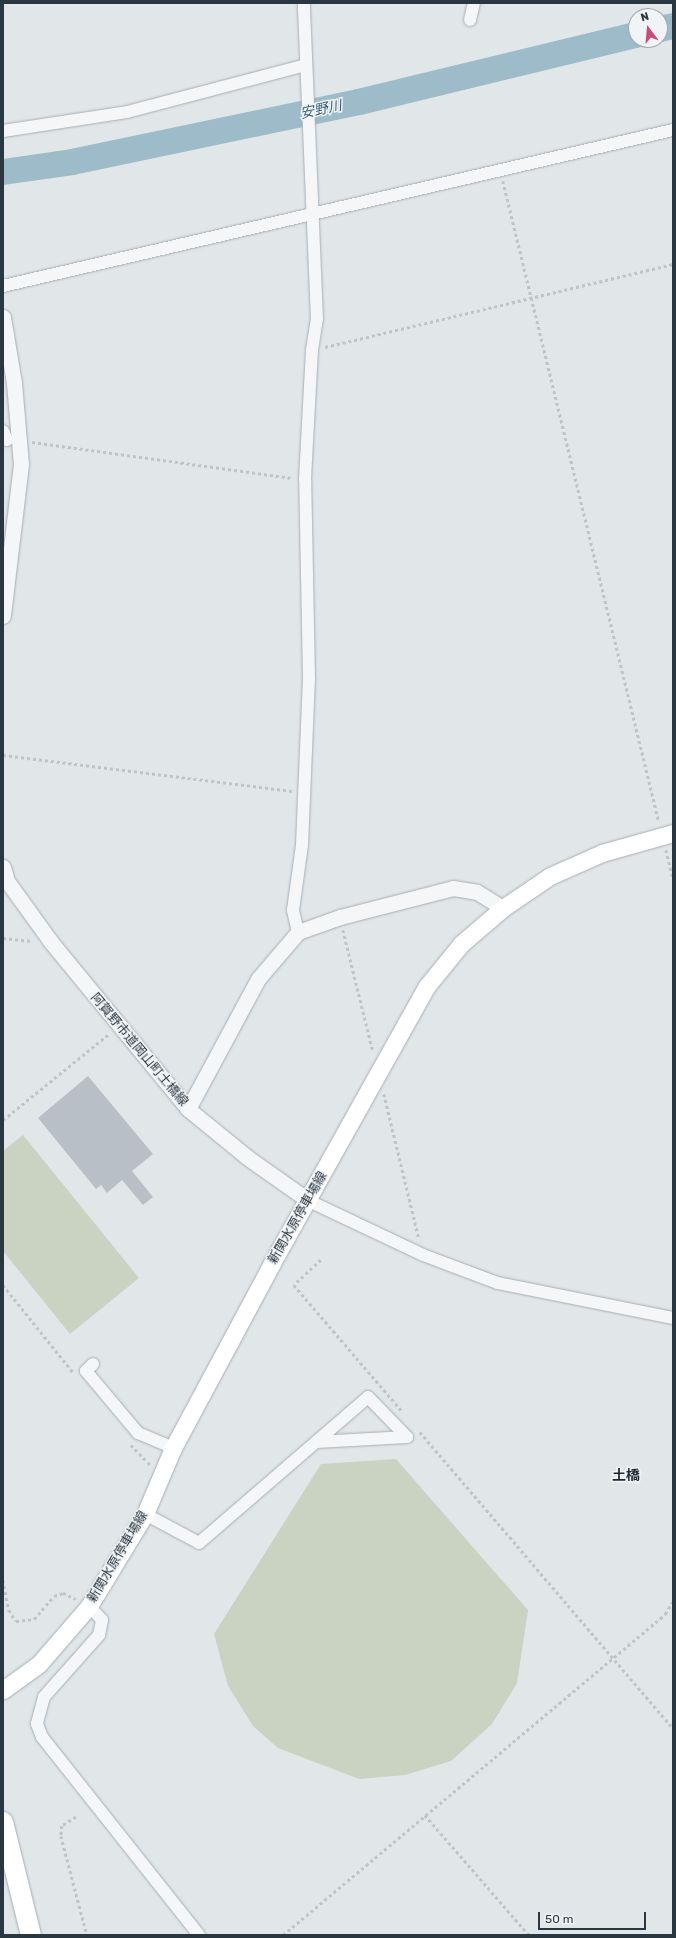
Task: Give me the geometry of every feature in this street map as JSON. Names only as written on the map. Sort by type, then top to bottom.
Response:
[{"type":"highway","points":[[3,1822],[31,1935]]},
{"type":"main road","name":"新関水原停車場線","points":[[3,1690],[39,1664],[89,1606],[145,1514],[173,1448],[427,986],[461,944],[503,908],[550,876],[602,853],[668,835]]},
{"type":"street","points":[[298,932],[293,910],[302,845],[309,679],[305,479],[312,350],[317,318],[304,3]]},
{"type":"street","points":[[470,20],[474,3]]},
{"type":"street","points":[[3,131],[127,112],[306,71]]},
{"type":"street","points":[[3,286],[313,210],[673,130]]},
{"type":"street","points":[[3,317],[14,384],[10,437],[20,492],[3,616]]},
{"type":"street","name":"阿賀野市道岡山町土橋線","points":[[3,867],[8,881],[50,942],[188,1110],[248,1158],[309,1201]]},
{"type":"street","points":[[188,1110],[258,978],[298,932],[340,917],[453,888],[478,892],[503,908]]},
{"type":"street","points":[[309,1201],[423,1255],[498,1283],[673,1318]]},
{"type":"street","points":[[93,1364],[86,1371],[138,1433],[173,1448]]},
{"type":"street","points":[[145,1514],[198,1543],[368,1397],[407,1437],[316,1442]]},
{"type":"street","points":[[89,1606],[102,1620],[99,1635],[44,1697],[37,1724],[42,1737],[199,1935]]},
{"type":"path","points":[[500,169],[668,835],[673,878]]},
{"type":"path","points":[[312,350],[532,299],[673,264]]},
{"type":"path","points":[[10,437],[305,479]]},
{"type":"path","points":[[3,755],[304,792]]},
{"type":"path","points":[[3,938],[50,942]]},
{"type":"path","points":[[3,1120],[118,1026]]},
{"type":"path","points":[[321,1260],[294,1285],[403,1412]]},
{"type":"path","points":[[418,1431],[673,1728]]},
{"type":"path","points":[[3,1580],[9,1610],[16,1621],[34,1619],[54,1596],[63,1593],[89,1606]]},
{"type":"path","points":[[283,1935],[665,1614],[673,1601]]},
{"type":"path","points":[[425,1815],[529,1935]]},
{"type":"path","points":[[76,1817],[62,1826],[61,1836],[87,1935]]},
{"type":"green space","points":[[23,1135],[139,1278],[70,1334],[3,1251],[3,1151]]},
{"type":"green space","points":[[396,1459],[528,1610],[517,1683],[492,1724],[451,1761],[405,1775],[359,1779],[278,1748],[253,1726],[228,1686],[214,1634],[321,1464]]},
{"type":"building","points":[[88,1076],[153,1154],[132,1171],[153,1197],[143,1205],[122,1180],[107,1193],[101,1185],[96,1189],[38,1118]]},
{"type":"waterway","name":"安野川","points":[[668,27],[673,26]]},
{"type":"waterway","name":"安野川","points":[[3,172],[72,162],[359,102],[628,37]]},
{"type":"district","name":"土橋","points":[[626,1476]]}]
